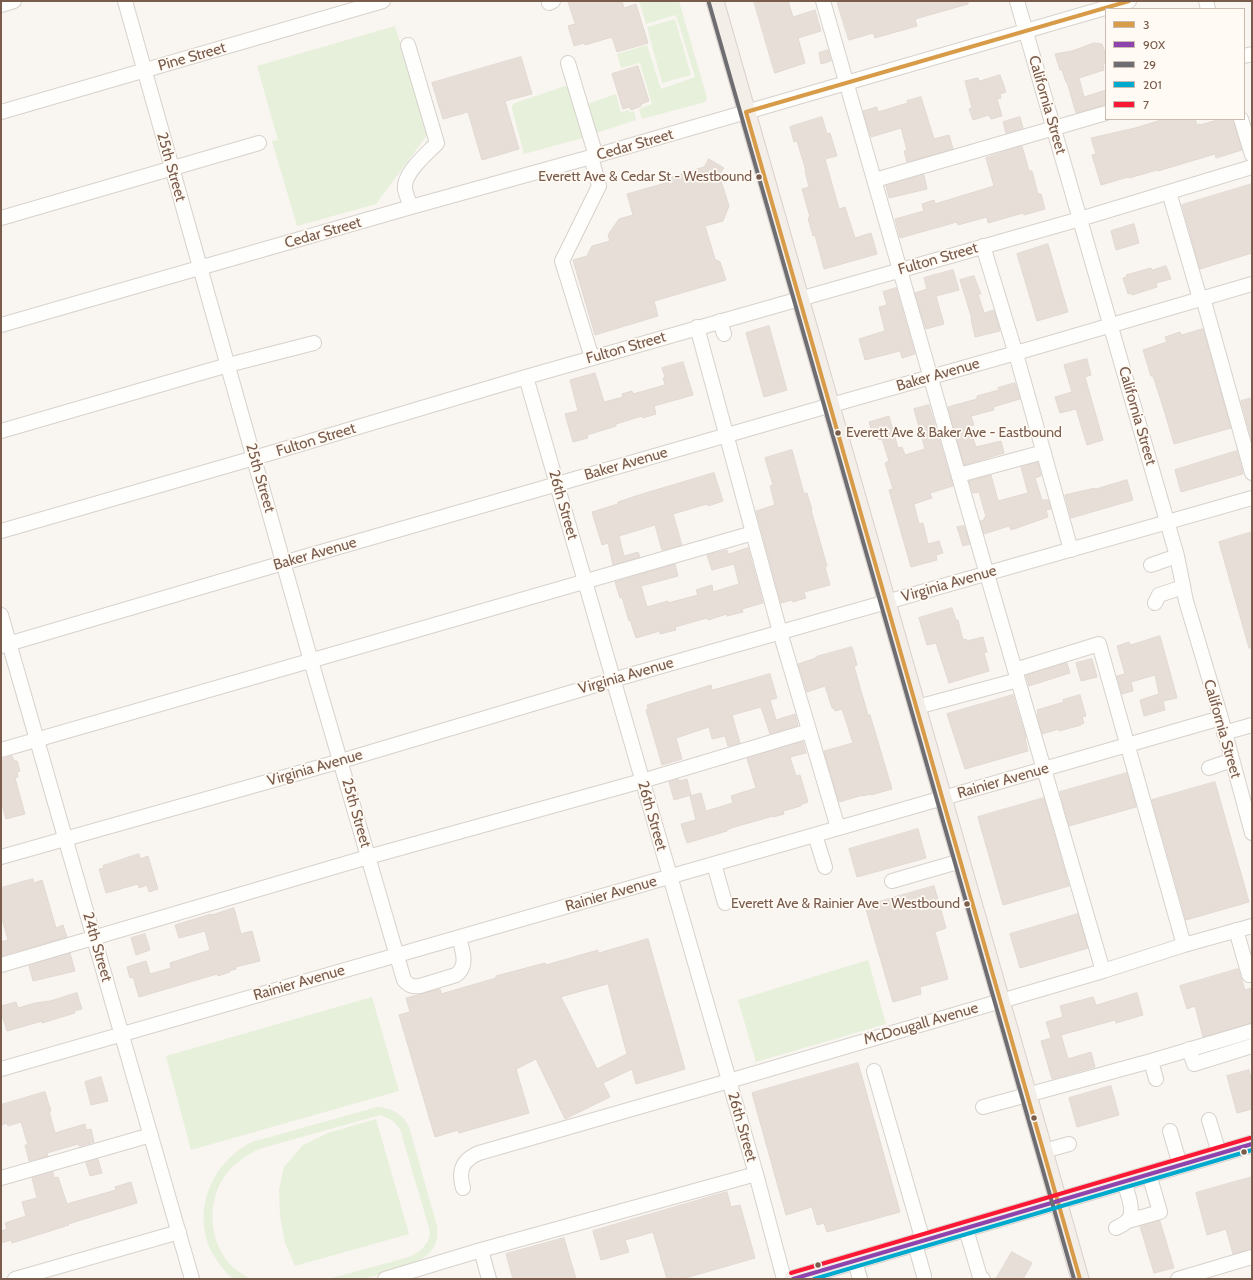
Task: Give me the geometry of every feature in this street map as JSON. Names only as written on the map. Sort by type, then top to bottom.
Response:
[{"type":"main road","points":[[715,1],[1028,1094],[1058,1201],[1075,1278]]},
{"type":"main road","points":[[794,1279],[1252,1144]]},
{"type":"street","points":[[1,5],[14,1]]},
{"type":"street","name":"25th Street","points":[[124,1],[404,980],[409,985],[414,987],[460,973],[464,967],[464,960],[459,937]]},
{"type":"street","name":"Pine Street","points":[[1,112],[383,1]]},
{"type":"street","points":[[824,1],[987,574],[1103,970]]},
{"type":"street","name":"California Street","points":[[1017,1],[1177,556],[1183,588],[1196,638],[1252,831]]},
{"type":"street","name":"Cedar Street","points":[[1,325],[411,207],[594,157],[1129,1]]},
{"type":"street","points":[[408,45],[437,143],[411,170],[406,180],[405,189],[411,207]]},
{"type":"street","points":[[568,63],[594,157],[599,186],[562,261],[592,358]]},
{"type":"street","points":[[875,180],[1105,113]]},
{"type":"street","points":[[1241,120],[1252,154]]},
{"type":"street","points":[[1,218],[259,143]]},
{"type":"street","name":"Fulton Street","points":[[1,531],[697,327],[1080,219],[1252,167]]},
{"type":"street","points":[[1168,192],[1252,473]]},
{"type":"street","points":[[983,246],[1016,353],[1071,550]]},
{"type":"street","name":"Baker Avenue","points":[[5,645],[556,484],[726,436],[748,422],[830,405],[1016,353],[1252,284]]},
{"type":"street","points":[[720,321],[724,334]]},
{"type":"street","points":[[697,327],[780,632],[838,828]]},
{"type":"street","points":[[1,431],[228,365],[314,343]]},
{"type":"street","name":"26th Street","points":[[526,377],[756,1174],[784,1279]]},
{"type":"street","points":[[959,475],[1044,452]]},
{"type":"street","name":"Virginia Avenue","points":[[1,857],[341,761],[613,680],[1252,498]]},
{"type":"street","points":[[1,750],[585,583],[753,533]]},
{"type":"street","points":[[1151,564],[1177,556]]},
{"type":"street","points":[[1155,603],[1159,595],[1183,588]]},
{"type":"street","name":"24th Street","points":[[1,615],[5,645],[37,739],[192,1279]]},
{"type":"street","points":[[917,707],[1017,675],[1100,644],[1127,744],[1144,787],[1184,945]]},
{"type":"street","name":"Rainier Avenue","points":[[1,1069],[1220,718]]},
{"type":"street","points":[[1224,733],[1252,725]]},
{"type":"street","points":[[1,965],[368,857],[642,781],[810,731]]},
{"type":"street","points":[[1208,768],[1232,760]]},
{"type":"street","points":[[815,835],[825,867]]},
{"type":"street","points":[[892,881],[961,861]]},
{"type":"street","points":[[714,864],[725,903]]},
{"type":"street","name":"McDougall Avenue","points":[[463,1188],[460,1174],[463,1166],[467,1160],[479,1153],[729,1081],[1252,926]]},
{"type":"street","points":[[1236,930],[1249,975]]},
{"type":"street","points":[[983,1107],[1107,1068],[1150,1061],[1252,1031]]},
{"type":"street","points":[[1189,1049],[1194,1064],[1252,1046]]},
{"type":"street","points":[[1150,1061],[1156,1079]]},
{"type":"street","points":[[874,1071],[919,1243],[924,1276]]},
{"type":"street","points":[[1209,1120],[1219,1153]]},
{"type":"street","points":[[1170,1131],[1180,1165]]},
{"type":"street","points":[[1,1178],[151,1135]]},
{"type":"street","points":[[1044,1151],[1069,1144]]},
{"type":"street","points":[[385,1279],[409,1276],[481,1250],[580,1228],[756,1174]]},
{"type":"street","points":[[1124,1182],[1131,1206],[1131,1216],[1122,1224],[1160,1212],[1149,1174]]},
{"type":"street","points":[[966,1228],[980,1277],[983,1279]]},
{"type":"street","points":[[15,1279],[179,1232]]},
{"type":"street","points":[[481,1250],[489,1279]]},
{"type":"street","points":[[1178,1279],[1211,1274],[1252,1257]]},
{"type":"street","points":[[855,1261],[860,1279]]},
{"type":"green space","points":[[639,1],[679,1],[707,98],[705,102],[642,119],[639,109],[652,104],[640,63],[621,68],[617,54],[647,45],[661,89],[695,77],[676,15],[646,24]]},
{"type":"green space","points":[[675,19],[691,75],[662,83],[647,27]]},
{"type":"green space","points":[[395,26],[428,134],[376,204],[297,226],[272,141],[278,140],[257,66]]},
{"type":"green space","points":[[565,86],[569,87],[586,137],[524,154],[512,106],[515,103]]},
{"type":"green space","points":[[616,94],[621,112],[629,110],[630,113],[634,111],[636,120],[596,133],[587,104]]},
{"type":"green space","points":[[868,960],[886,1024],[756,1062],[738,1000]]},
{"type":"green space","points":[[372,997],[399,1091],[191,1150],[166,1056]]},
{"type":"green space","points":[[377,1107],[396,1112],[407,1122],[409,1127],[437,1226],[437,1237],[431,1252],[425,1257],[409,1265],[370,1277],[362,1279],[328,1279],[409,1257],[422,1249],[428,1241],[430,1235],[400,1129],[392,1120],[380,1115],[259,1149],[242,1159],[230,1169],[220,1183],[216,1194],[212,1218],[214,1229],[221,1252],[228,1262],[235,1269],[250,1279],[234,1279],[230,1276],[216,1259],[208,1243],[204,1226],[204,1210],[208,1193],[215,1177],[224,1163],[237,1151],[252,1142]]},
{"type":"green space","points":[[376,1119],[409,1234],[295,1266],[285,1243],[280,1216],[279,1190],[284,1167],[303,1145],[328,1133]]},
{"type":"building","points":[[568,1],[622,1],[624,8],[636,4],[648,43],[617,52],[612,37],[585,45],[584,43],[574,46],[568,26],[575,24]]},
{"type":"building","points":[[754,1],[788,1],[793,17],[815,10],[821,31],[798,38],[805,63],[775,73]]},
{"type":"building","points":[[837,1],[968,1],[968,4],[915,19],[917,26],[875,38],[873,33],[849,40]]},
{"type":"building","points":[[1094,43],[1102,44],[1105,52],[1105,63],[1103,64],[1104,70],[1079,78],[1084,97],[1105,90],[1105,105],[1076,113],[1067,82],[1062,70],[1060,70],[1055,54],[1072,51]]},
{"type":"building","points":[[828,50],[831,61],[821,64],[819,53]]},
{"type":"building","points":[[521,57],[532,94],[505,101],[519,149],[482,160],[468,112],[443,119],[432,83]]},
{"type":"building","points":[[638,66],[649,101],[631,110],[630,107],[623,109],[612,74]]},
{"type":"building","points":[[1000,75],[1006,92],[1000,94],[1001,98],[997,99],[1002,116],[991,119],[989,115],[973,120],[969,109],[972,108],[965,81],[978,78],[979,81]]},
{"type":"building","points":[[921,97],[934,139],[949,135],[953,149],[907,162],[904,151],[907,150],[901,128],[871,137],[863,111],[877,107],[878,112],[908,103],[907,101]]},
{"type":"building","points":[[822,117],[827,134],[830,133],[837,156],[825,159],[839,209],[845,207],[855,238],[871,233],[877,254],[824,269],[815,235],[813,236],[808,218],[810,217],[802,189],[809,187],[806,171],[797,141],[794,142],[790,127]]},
{"type":"building","points":[[1020,117],[1023,128],[1006,133],[1003,122]]},
{"type":"building","points":[[1162,120],[1195,120],[1197,125],[1200,125],[1218,120],[1233,120],[1242,150],[1216,158],[1215,154],[1158,171],[1128,177],[1101,185],[1092,155],[1096,154],[1091,138]]},
{"type":"building","points":[[1022,146],[1029,171],[1032,171],[1038,194],[1041,194],[1045,209],[1024,215],[1023,213],[988,223],[987,217],[958,225],[957,222],[900,238],[895,219],[924,211],[922,204],[934,200],[935,204],[994,186],[986,158]]},
{"type":"building","points":[[709,159],[724,168],[719,175],[729,206],[723,221],[705,226],[715,259],[720,262],[726,280],[654,301],[658,316],[595,335],[573,260],[587,256],[592,246],[610,241],[608,235],[619,219],[633,215],[627,194],[669,182],[672,177],[704,167]]},
{"type":"building","points":[[924,175],[927,189],[889,198],[886,186]]},
{"type":"building","points":[[1252,184],[1252,253],[1200,269],[1182,205]]},
{"type":"building","points":[[1134,224],[1139,243],[1116,250],[1111,231]]},
{"type":"building","points":[[1048,244],[1068,312],[1037,321],[1017,254]]},
{"type":"building","points":[[1166,266],[1171,279],[1156,283],[1157,287],[1132,295],[1131,293],[1128,294],[1123,278],[1127,277],[1126,275],[1151,268],[1152,270]]},
{"type":"building","points":[[953,270],[959,290],[936,296],[944,324],[926,329],[915,293],[927,289],[924,278]]},
{"type":"building","points":[[974,276],[981,294],[978,294],[984,313],[994,310],[1000,331],[975,337],[972,319],[960,280]]},
{"type":"building","points":[[896,288],[915,354],[902,358],[900,351],[865,360],[859,339],[885,331],[879,307],[887,305],[883,292]]},
{"type":"building","points":[[769,326],[787,390],[764,397],[746,333]]},
{"type":"building","points":[[1203,329],[1231,428],[1174,444],[1153,376],[1151,376],[1143,350],[1167,342],[1165,337],[1180,332],[1181,335]]},
{"type":"building","points":[[1087,359],[1091,375],[1085,377],[1103,440],[1087,445],[1076,409],[1060,413],[1055,397],[1072,392],[1064,365]]},
{"type":"building","points":[[683,362],[693,395],[654,406],[656,414],[643,418],[642,416],[616,424],[616,426],[587,435],[588,438],[573,442],[565,414],[578,411],[570,380],[595,373],[604,402],[623,397],[622,394],[632,391],[633,394],[665,385],[663,378],[665,377],[662,368]]},
{"type":"building","points":[[1015,383],[1020,399],[993,407],[994,410],[971,416],[974,425],[969,426],[976,447],[1001,441],[1004,453],[964,465],[948,407],[977,399],[977,396],[999,390],[998,388]]},
{"type":"building","points":[[1252,398],[1252,441],[1241,401]]},
{"type":"building","points":[[929,405],[953,486],[930,493],[932,498],[914,504],[919,524],[923,523],[928,544],[939,541],[943,553],[936,555],[937,560],[911,567],[889,490],[893,489],[885,463],[889,461],[882,439],[879,440],[877,435],[873,436],[869,422],[889,416],[898,448],[902,447],[905,455],[925,449],[914,409]]},
{"type":"building","points":[[792,450],[804,494],[807,493],[812,510],[827,566],[825,567],[830,585],[804,592],[806,598],[793,602],[792,600],[781,603],[756,511],[775,505],[770,486],[773,485],[765,458]]},
{"type":"building","points":[[1237,451],[1243,474],[1181,492],[1175,470]]},
{"type":"building","points":[[1038,463],[1041,476],[1035,478],[1042,500],[1048,500],[1051,509],[1046,510],[1048,517],[1011,530],[1009,526],[984,534],[980,521],[984,520],[986,517],[979,492],[973,493],[969,481],[991,475],[998,501],[1028,493],[1021,467]]},
{"type":"building","points":[[714,473],[723,501],[673,514],[682,545],[662,550],[655,525],[619,536],[624,556],[638,552],[640,557],[613,565],[608,543],[602,545],[592,512],[618,504],[618,502],[639,495]]},
{"type":"building","points":[[1127,480],[1133,500],[1071,518],[1065,495],[1095,489]]},
{"type":"building","points":[[964,526],[970,544],[963,546],[957,527]]},
{"type":"building","points":[[1252,532],[1252,648],[1249,648],[1219,542]]},
{"type":"building","points":[[748,548],[763,603],[742,609],[743,612],[727,616],[727,614],[708,620],[707,618],[675,627],[676,630],[660,634],[660,631],[636,638],[622,597],[620,598],[615,582],[675,564],[678,576],[641,586],[647,607],[698,595],[696,590],[712,585],[713,592],[739,584],[734,564],[712,570],[707,555],[727,550],[728,554]]},
{"type":"building","points":[[952,608],[956,620],[958,620],[963,640],[966,639],[967,641],[983,637],[987,652],[984,653],[989,671],[949,683],[936,643],[927,645],[919,618]]},
{"type":"building","points":[[1160,636],[1177,698],[1163,701],[1165,710],[1144,716],[1140,700],[1159,694],[1155,675],[1131,682],[1133,691],[1122,694],[1117,676],[1125,674],[1117,646],[1129,642],[1130,645]]},
{"type":"building","points":[[852,647],[857,665],[854,666],[859,684],[892,789],[839,802],[824,751],[853,743],[842,709],[835,711],[834,708],[832,708],[825,686],[807,692],[798,664],[816,657]]},
{"type":"building","points":[[1092,659],[1097,677],[1081,681],[1076,663]]},
{"type":"building","points":[[1067,663],[1070,673],[1029,686],[1026,676]]},
{"type":"building","points":[[770,674],[777,698],[770,700],[776,720],[795,714],[798,725],[770,734],[761,707],[732,715],[740,743],[728,746],[725,736],[712,739],[709,727],[676,738],[682,759],[662,765],[646,710],[648,709],[647,705],[711,685],[712,690]]},
{"type":"building","points":[[1013,695],[1026,738],[1028,751],[965,769],[947,714]]},
{"type":"building","points":[[1080,695],[1086,716],[1082,717],[1084,723],[1059,731],[1059,729],[1042,734],[1037,710],[1064,702],[1063,700]]},
{"type":"building","points":[[803,742],[806,753],[790,757],[796,776],[800,775],[808,802],[800,805],[801,806],[783,811],[784,814],[731,828],[727,831],[687,843],[681,824],[696,820],[690,796],[701,793],[706,811],[733,803],[731,796],[756,788],[747,758]]},
{"type":"building","points":[[12,756],[14,761],[17,761],[20,771],[17,772],[18,777],[15,778],[25,814],[6,819],[1,801],[1,760]]},
{"type":"building","points":[[1127,773],[1136,807],[1069,826],[1060,792]]},
{"type":"building","points":[[678,779],[679,781],[687,779],[691,795],[674,800],[669,782]]},
{"type":"building","points":[[1215,782],[1249,902],[1186,920],[1152,800]]},
{"type":"building","points":[[1044,798],[1069,886],[1003,905],[978,817]]},
{"type":"building","points":[[918,829],[926,858],[857,877],[849,849]]},
{"type":"building","points":[[139,854],[140,859],[148,856],[158,889],[149,892],[147,885],[139,888],[138,884],[106,893],[99,869],[104,868],[103,866]]},
{"type":"building","points":[[33,879],[34,883],[42,880],[56,928],[63,925],[67,937],[1,956],[1,942],[8,940],[1,915],[1,888]]},
{"type":"building","points":[[934,886],[946,928],[935,932],[948,979],[920,987],[921,994],[893,1002],[865,906]]},
{"type":"building","points":[[234,908],[241,934],[252,931],[260,961],[235,967],[236,969],[218,976],[217,974],[139,997],[133,977],[130,978],[127,967],[146,961],[150,974],[171,968],[170,963],[210,950],[205,931],[179,938],[175,925]]},
{"type":"building","points":[[1078,914],[1088,948],[1020,968],[1010,934]]},
{"type":"building","points":[[145,934],[150,950],[136,955],[131,938]]},
{"type":"building","points":[[648,939],[685,1069],[636,1084],[632,1069],[603,1083],[610,1097],[565,1119],[536,1059],[516,1069],[529,1113],[459,1133],[458,1130],[435,1137],[399,1015],[410,1012],[406,998],[440,989],[441,994],[496,978],[496,976],[545,963],[546,965],[598,950],[598,953]],"holes":[[[608,984],[627,1054],[597,1069],[561,997]]]},
{"type":"building","points":[[70,953],[75,971],[33,981],[29,966]]},
{"type":"building","points":[[1238,969],[1245,990],[1252,988],[1252,1023],[1203,1037],[1195,1006],[1187,1009],[1180,986]]},
{"type":"building","points":[[77,993],[82,1009],[74,1011],[75,1013],[42,1023],[42,1021],[7,1031],[1,1012],[1,1006],[16,1002],[18,1008]]},
{"type":"building","points":[[1137,993],[1143,1015],[1116,1023],[1115,1020],[1061,1035],[1068,1059],[1091,1052],[1095,1067],[1052,1079],[1041,1041],[1051,1038],[1046,1022],[1063,1017],[1060,1006],[1093,997],[1096,1005]]},
{"type":"building","points":[[858,1063],[900,1212],[827,1232],[824,1223],[817,1225],[812,1207],[786,1215],[752,1093]]},
{"type":"building","points":[[1249,1070],[1252,1082],[1252,1109],[1237,1113],[1227,1076]]},
{"type":"building","points":[[101,1077],[108,1101],[91,1105],[85,1082]]},
{"type":"building","points":[[1111,1086],[1119,1115],[1077,1127],[1069,1098]]},
{"type":"building","points":[[45,1092],[51,1111],[49,1111],[55,1133],[85,1124],[86,1130],[91,1129],[94,1142],[81,1146],[78,1144],[47,1153],[48,1156],[29,1161],[25,1145],[28,1145],[21,1122],[8,1126],[7,1123],[1,1125],[1,1105]]},
{"type":"building","points":[[98,1159],[102,1173],[90,1176],[86,1163]]},
{"type":"building","points":[[53,1172],[54,1178],[58,1177],[67,1204],[116,1190],[115,1187],[131,1182],[137,1203],[12,1243],[11,1240],[1,1243],[1,1231],[7,1229],[5,1223],[26,1216],[22,1202],[37,1198],[32,1178]]},
{"type":"building","points":[[1252,1177],[1252,1249],[1233,1254],[1226,1229],[1207,1235],[1196,1193]]},
{"type":"building","points":[[727,1192],[731,1207],[740,1205],[755,1258],[682,1279],[667,1279],[653,1232],[625,1240],[629,1252],[601,1260],[593,1231]]},
{"type":"building","points":[[1160,1221],[1174,1268],[1154,1273],[1140,1226]]},
{"type":"building","points":[[564,1238],[576,1279],[513,1279],[506,1254]]},
{"type":"building","points":[[1012,1252],[1032,1263],[1023,1279],[996,1279]]},
{"type":"transit line","name":"3","points":[[746,112],[1129,1]]},
{"type":"transit line","name":"29","points":[[709,3],[1074,1279]]},
{"type":"transit line","name":"3","points":[[746,112],[1080,1279]]},
{"type":"transit line","name":"7","points":[[791,1273],[1250,1138]]},
{"type":"transit line","name":"90X","points":[[793,1279],[1252,1144]]},
{"type":"transit line","name":"201","points":[[814,1279],[1252,1150]]},
{"type":"place","name":"Everett Ave & Cedar St - Westbound","points":[[759,177]]},
{"type":"place","name":"Everett Ave & Baker Ave - Eastbound","points":[[838,433]]},
{"type":"place","name":"Everett Ave & Rainier Ave - Westbound","points":[[967,904]]}]
